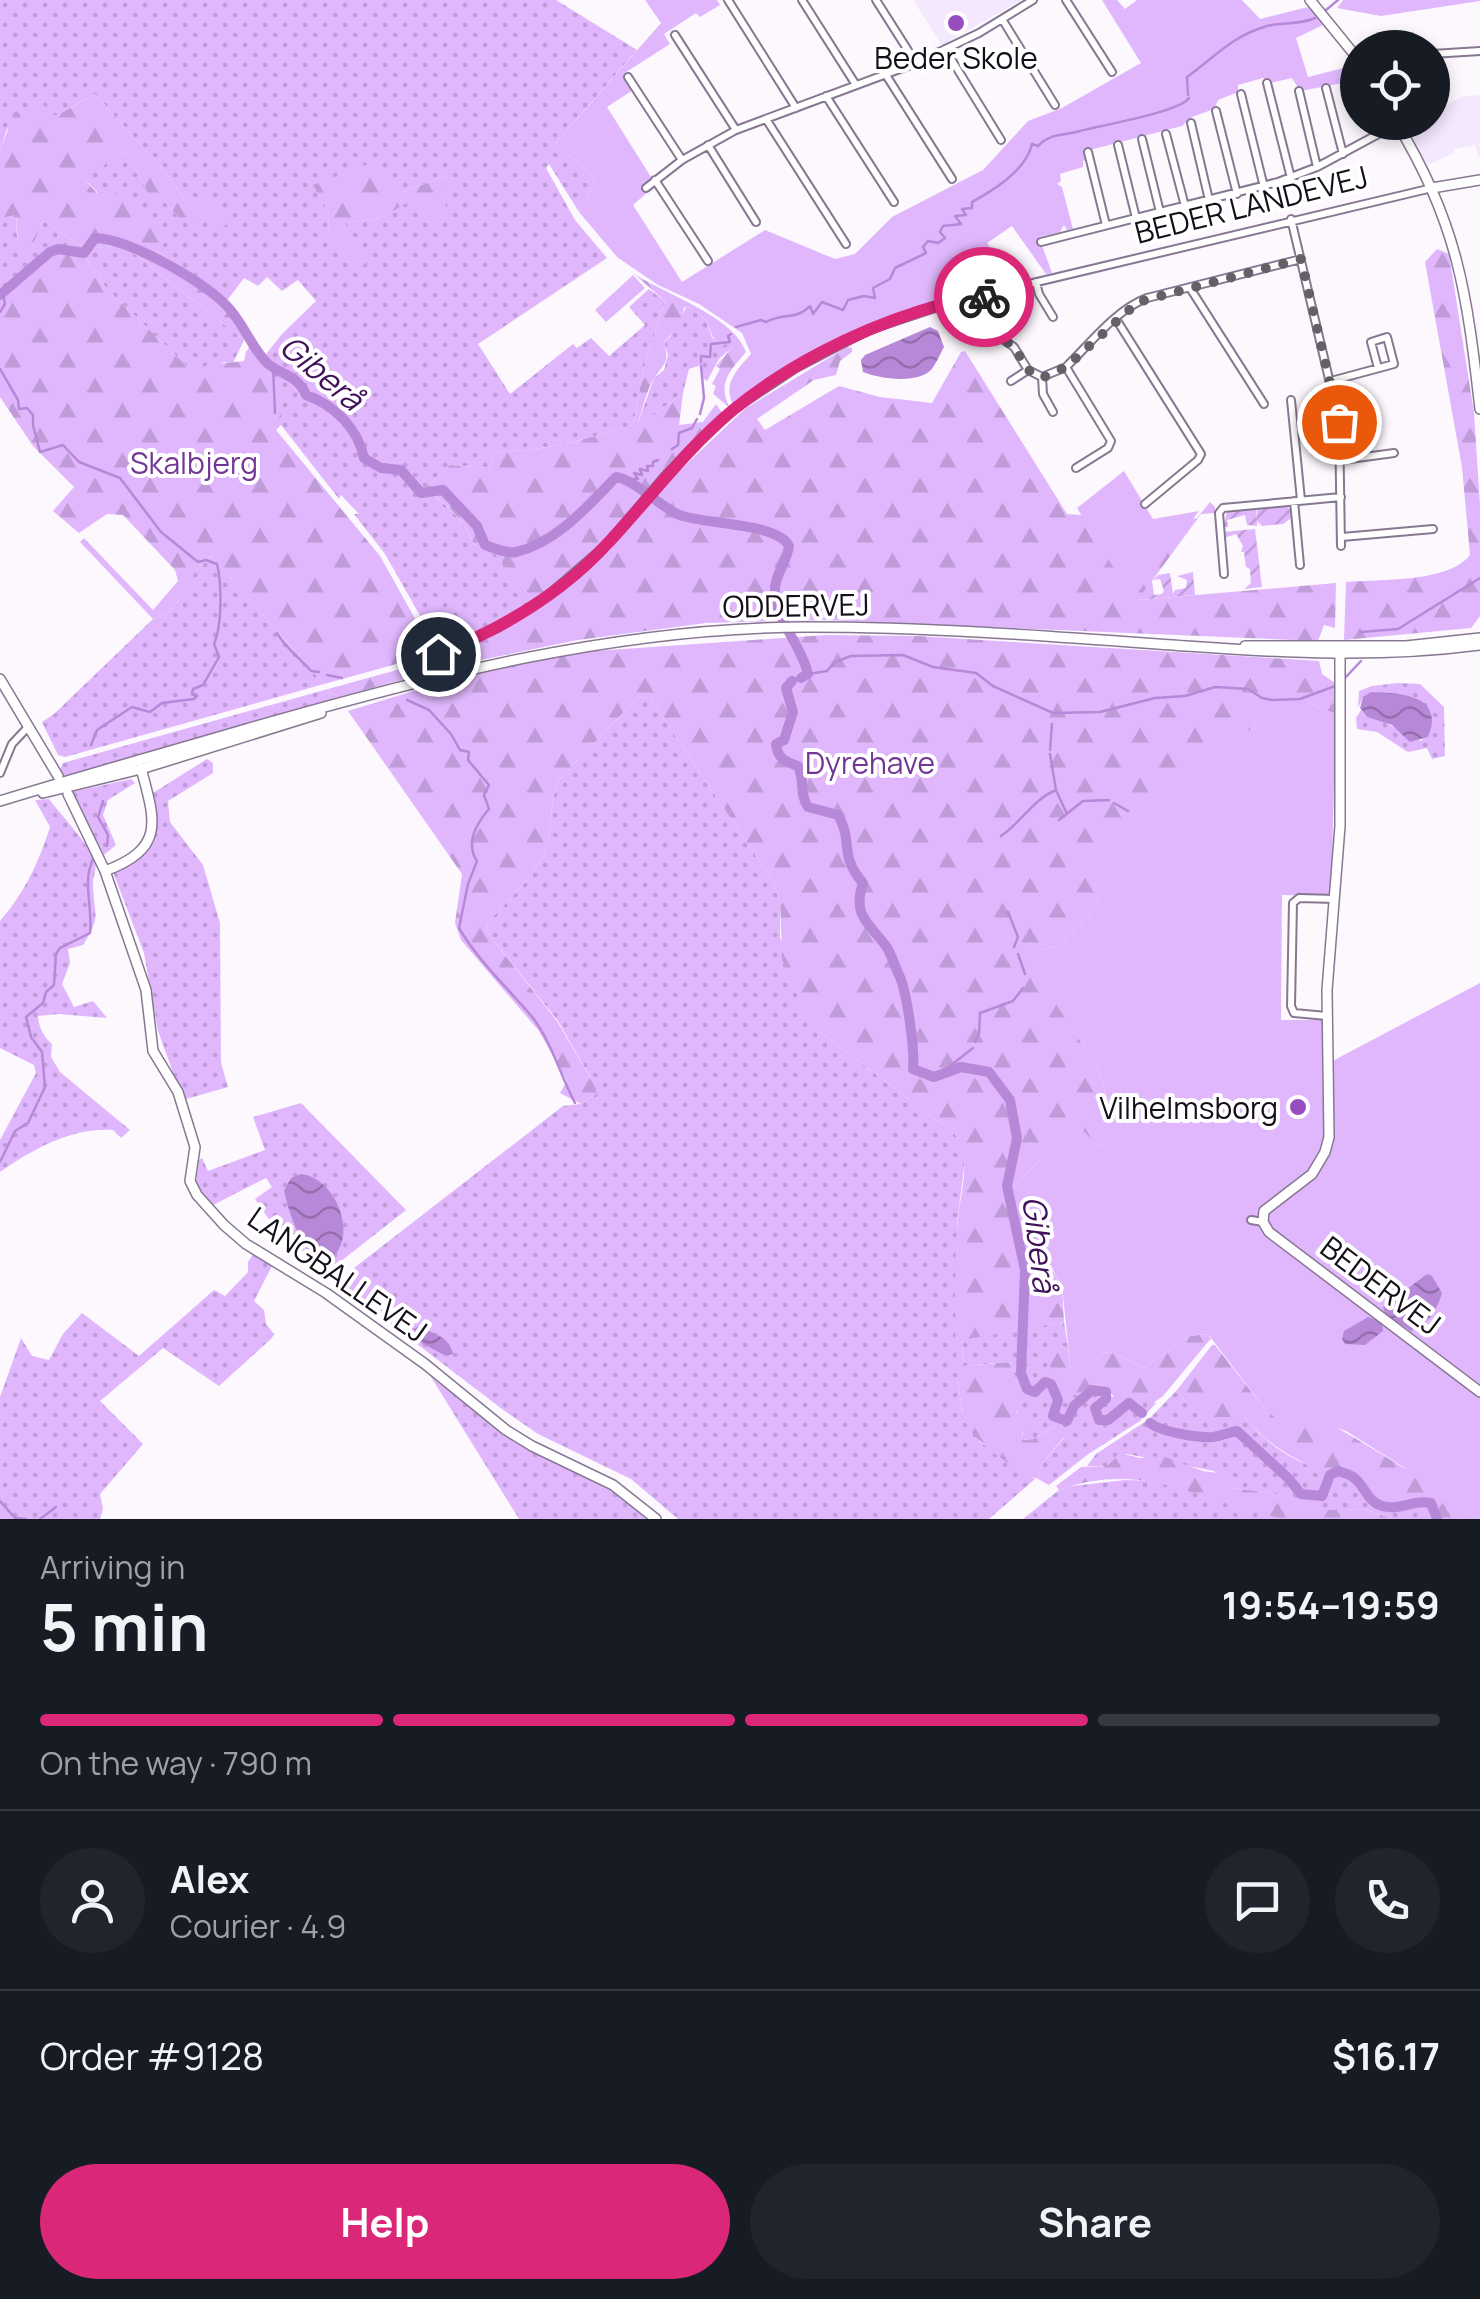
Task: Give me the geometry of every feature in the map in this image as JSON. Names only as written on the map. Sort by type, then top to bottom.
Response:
[{"type":"street","points":[[728,0],[796,108]]},
{"type":"street","points":[[802,0],[856,85]]},
{"type":"street","points":[[876,0],[916,63]]},
{"type":"street","points":[[646,188],[682,160],[736,130],[916,63],[1033,0]]},
{"type":"street","points":[[1066,0],[1112,72]]},
{"type":"street","points":[[1310,0],[1340,37]]},
{"type":"street","points":[[1002,19],[1055,106]]},
{"type":"street","points":[[675,35],[736,130]]},
{"type":"street","points":[[945,50],[1001,140]]},
{"type":"street","points":[[1450,53],[1480,51]]},
{"type":"street","points":[[886,74],[952,179]]},
{"type":"street","points":[[628,77],[682,160]]},
{"type":"street","points":[[1267,83],[1291,178]]},
{"type":"street","points":[[1326,88],[1342,154]]},
{"type":"street","points":[[1298,91],[1317,167]]},
{"type":"street","points":[[1241,94],[1264,187]]},
{"type":"street","points":[[826,96],[894,202]]},
{"type":"street","points":[[1216,111],[1237,194]]},
{"type":"street","points":[[766,119],[846,244]]},
{"type":"street","points":[[1191,123],[1209,200]]},
{"type":"street","points":[[1166,134],[1185,206]]},
{"type":"street","points":[[1142,139],[1160,212]]},
{"type":"street","points":[[1041,242],[1264,187],[1317,167],[1366,140]]},
{"type":"street","points":[[1405,140],[1446,218],[1460,266],[1476,342],[1480,409]]},
{"type":"street","points":[[708,144],[756,222]]},
{"type":"street","points":[[1118,145],[1136,218]]},
{"type":"street","points":[[1088,152],[1106,226]]},
{"type":"street","points":[[655,180],[708,261]]},
{"type":"street","name":"BEDER LANDEVEJ","points":[[438,654],[498,628],[542,601],[606,545],[674,465],[733,410],[796,368],[880,325],[984,294],[1291,220],[1480,180]]},
{"type":"street","points":[[1291,220],[1331,381],[1342,460],[1342,542],[1434,528]]},
{"type":"street","points":[[1042,378],[1066,367],[1138,302],[1301,259]]},
{"type":"street","points":[[1036,282],[1038,294],[1053,317]]},
{"type":"street","points":[[1190,288],[1264,404]]},
{"type":"street","points":[[984,294],[988,318],[998,336],[1014,347],[1028,370],[1042,378]]},
{"type":"street","points":[[1116,319],[1201,454],[1145,504]]},
{"type":"street","points":[[1331,381],[1394,364],[1387,338],[1372,342],[1378,368]]},
{"type":"street","points":[[1066,367],[1111,441],[1108,448],[1076,468]]},
{"type":"street","points":[[1011,381],[1028,370]]},
{"type":"street","points":[[1042,378],[1042,394],[1054,412]]},
{"type":"street","points":[[1292,400],[1300,566]]},
{"type":"street","points":[[1342,460],[1394,454]]},
{"type":"street","points":[[1224,574],[1220,510],[1341,497]]},
{"type":"street","name":"ODDERVEJ","points":[[0,802],[410,685],[541,653],[686,634],[762,628],[900,628],[1187,646],[1399,654],[1480,646]]},
{"type":"street","name":"ODDERVEJ","points":[[1340,651],[1480,636]]},
{"type":"street","points":[[1251,1220],[1263,1217],[1312,1174],[1325,1152],[1329,1121],[1327,1016],[1340,826],[1340,651]]},
{"type":"street","points":[[0,679],[58,776]]},
{"type":"street","points":[[0,773],[12,744],[28,727]]},
{"type":"street","points":[[105,872],[137,856],[152,836],[152,810],[140,765]]},
{"type":"street","name":"LANGBALLEVEJ","points":[[68,794],[105,872],[146,990],[153,1052],[178,1092],[196,1147],[190,1181],[197,1195],[246,1244],[326,1293],[506,1430],[614,1485],[656,1519]]},
{"type":"street","points":[[1327,1016],[1294,1013],[1291,1006],[1293,903],[1299,898],[1335,899]]},
{"type":"street","name":"BEDERVEJ","points":[[1263,1217],[1269,1232],[1480,1392]]},
{"type":"shaded area","name":"Beder Skole","points":[[913,0],[1022,0],[942,45]]},
{"type":"shaded area","points":[[1480,95],[1480,159],[1475,145],[1454,149],[1454,153],[1428,165],[1413,140],[1450,140],[1450,103],[1461,97]]},
{"type":"green space","points":[[0,0],[556,0],[637,50],[556,143],[596,180],[579,212],[549,164],[546,168],[575,220],[607,258],[478,344],[510,394],[573,344],[577,348],[591,338],[609,356],[645,325],[629,307],[649,289],[665,301],[643,371],[633,425],[548,447],[495,451],[488,468],[450,465],[423,490],[453,512],[474,544],[495,553],[533,601],[455,643],[435,642],[385,554],[354,514],[359,514],[341,495],[339,499],[281,425],[281,381],[268,377],[270,369],[263,358],[316,301],[298,280],[282,291],[267,277],[258,286],[244,278],[226,302],[158,251],[83,178],[125,151],[150,196],[165,202],[181,220],[184,199],[166,173],[95,94],[56,116],[48,111],[7,129],[0,151]],"holes":[[[346,174],[403,192],[445,176],[381,218],[344,223],[328,231],[329,214],[314,185]]]},
{"type":"green space","points":[[645,0],[717,0],[720,5],[700,17],[696,13],[664,34],[670,44],[623,74],[633,90],[607,107],[656,185],[633,205],[682,282],[765,230],[835,259],[855,254],[892,217],[983,170],[1028,121],[1062,108],[1141,63],[1102,0],[1117,0],[1125,9],[1137,0],[1242,0],[1260,19],[1308,7],[1325,24],[1296,38],[1308,77],[1340,69],[1340,84],[1300,91],[1292,78],[1270,83],[1263,78],[1238,85],[1238,92],[1218,100],[1214,109],[1192,117],[1182,126],[1086,151],[1088,159],[1083,161],[1083,167],[1060,174],[1057,184],[1062,187],[1073,229],[1067,230],[1064,225],[1060,232],[1039,237],[1052,273],[1046,274],[1012,226],[987,243],[1012,281],[923,306],[873,325],[811,357],[734,407],[730,385],[751,354],[742,333],[617,257],[579,212],[596,180],[556,143],[661,23]]},
{"type":"green space","points":[[1343,0],[1480,1],[1381,16],[1337,8]]},
{"type":"green space","points":[[95,94],[166,173],[184,199],[203,197],[227,224],[218,232],[199,217],[181,220],[165,202],[150,197],[125,151],[84,179],[97,193],[128,198],[155,219],[169,236],[158,251],[226,302],[249,332],[244,340],[123,245],[86,249],[43,220],[32,247],[19,255],[16,215],[6,217],[0,224],[0,151],[14,113],[39,101],[56,116]]},
{"type":"green space","points":[[376,161],[403,192],[445,176],[445,212],[439,218],[423,218],[410,201],[381,218],[345,223],[369,260],[357,270],[328,231],[329,214],[313,185]]},
{"type":"green space","points":[[16,215],[17,236],[32,247],[43,220],[86,249],[123,245],[244,340],[233,363],[224,362],[195,374],[107,289],[80,250],[0,293],[0,224],[6,217]]},
{"type":"green space","name":"Skalbjerg","points":[[60,244],[80,250],[107,289],[195,374],[207,365],[244,361],[253,341],[270,369],[268,376],[281,380],[281,425],[276,430],[380,556],[432,649],[429,655],[324,684],[211,556],[173,608],[153,619],[80,542],[84,538],[153,610],[178,581],[175,570],[123,515],[107,514],[79,533],[53,511],[74,487],[33,446],[0,397],[0,293]]},
{"type":"green space","points":[[1437,249],[1449,254],[1474,413],[1480,505],[1480,616],[1471,628],[1344,640],[1346,582],[1430,575],[1460,564],[1470,555],[1462,467],[1425,262]]},
{"type":"green space","points":[[633,273],[728,327],[746,352],[725,384],[729,407],[713,394],[716,386],[712,384],[720,369],[716,366],[735,344],[721,345],[713,338],[706,320],[687,306],[684,308],[680,325],[664,342],[666,359],[651,385],[638,422],[683,393],[679,425],[703,422],[716,404],[723,414],[667,466],[597,549],[533,601],[495,554],[474,544],[453,512],[423,490],[450,465],[488,468],[495,451],[548,447],[633,425],[643,371],[665,301]]},
{"type":"green space","points":[[633,275],[645,288],[606,322],[595,310]]},
{"type":"green space","points":[[687,306],[706,320],[712,338],[721,344],[736,344],[719,359],[707,381],[702,378],[701,365],[689,369],[683,393],[638,423],[654,378],[664,370],[668,355],[664,342]]},
{"type":"green space","points":[[847,347],[852,352],[840,361],[836,375],[814,380],[757,419],[765,430],[839,386],[880,397],[932,403],[965,351],[1067,514],[1180,522],[1197,518],[1210,502],[1215,507],[1215,513],[1201,514],[1138,600],[1336,583],[1335,628],[1324,625],[1318,641],[824,620],[706,623],[578,640],[456,665],[336,698],[328,689],[433,660],[440,662],[539,609],[610,550],[675,475],[746,408]]},
{"type":"green space","points":[[1124,471],[1153,519],[1199,511],[1133,599],[1077,508]]},
{"type":"green space","points":[[1286,506],[1291,518],[1283,524],[1262,526],[1257,521],[1257,526],[1247,525],[1245,515],[1227,520],[1228,527],[1223,527],[1227,512],[1256,509],[1257,520],[1257,509]]},
{"type":"green space","points":[[1255,529],[1262,587],[1244,589],[1251,583],[1250,569],[1241,552],[1243,546],[1236,534],[1224,538],[1224,532]]},
{"type":"green space","points":[[211,556],[324,684],[65,757],[58,755],[42,722],[153,619],[168,613]]},
{"type":"green space","points":[[1193,572],[1195,595],[1137,600],[1152,581],[1154,595],[1162,594],[1160,579],[1153,580],[1158,575],[1170,573],[1173,594],[1186,588],[1187,580],[1177,576]]},
{"type":"green space","name":"Dyrehave","points":[[826,635],[917,636],[1319,661],[1322,674],[1335,683],[1336,714],[1308,703],[1261,717],[1252,729],[1090,852],[1099,905],[1058,946],[1024,953],[1099,1070],[1107,1098],[1126,1119],[1098,1146],[1068,1117],[1038,1162],[1009,1192],[1062,1287],[1064,1322],[962,1340],[963,1366],[1010,1362],[1024,1402],[1016,1412],[1028,1419],[1022,1433],[1024,1440],[1059,1425],[1064,1437],[1041,1465],[1038,1479],[979,1440],[967,1425],[962,1409],[955,1292],[964,1165],[957,1136],[822,1033],[803,1009],[782,959],[780,900],[772,880],[650,698],[638,697],[559,780],[543,856],[488,922],[487,932],[557,1021],[596,1088],[596,1094],[581,1104],[560,1093],[567,1081],[539,1031],[461,940],[455,923],[462,874],[348,711],[459,677],[580,652]]},
{"type":"green space","points":[[1398,683],[1420,684],[1444,707],[1445,756],[1432,759],[1427,748],[1408,752],[1377,732],[1357,729],[1356,718],[1361,710],[1367,717],[1421,741],[1431,729],[1363,697],[1358,708],[1359,691]]},
{"type":"green space","points":[[328,689],[336,698],[63,777],[59,772],[63,763]]},
{"type":"green space","points":[[638,697],[650,698],[772,880],[780,900],[780,938],[822,1033],[957,1136],[966,1151],[957,1224],[958,1380],[962,1411],[980,1442],[1035,1479],[989,1519],[678,1519],[631,1479],[538,1434],[336,1282],[563,1106],[581,1104],[596,1094],[558,1021],[487,932],[488,922],[543,856],[559,780]]},
{"type":"green space","name":"Vilhelmsborg","points":[[1262,703],[1308,703],[1336,714],[1331,896],[1282,895],[1281,1020],[1324,1020],[1325,1065],[1480,983],[1480,1519],[1425,1457],[1405,1468],[1311,1413],[1288,1428],[1265,1409],[1208,1334],[1189,1336],[1144,1368],[1111,1352],[1103,1353],[1088,1370],[1071,1373],[1062,1286],[1009,1192],[1038,1162],[1041,1142],[1069,1116],[1098,1146],[1125,1119],[1107,1098],[1099,1070],[1023,953],[1058,946],[1099,905],[1089,852],[1252,729],[1261,717]]},
{"type":"green space","points":[[207,759],[213,763],[213,773],[168,801],[170,822],[203,865],[220,923],[221,1063],[228,1087],[183,1100],[158,1031],[144,953],[113,872],[137,858],[151,842],[156,822],[153,793]]},
{"type":"green space","points":[[131,779],[135,783],[108,800],[103,815],[116,845],[104,855],[72,792]]},
{"type":"green space","points":[[49,799],[82,839],[95,866],[95,921],[83,945],[68,949],[70,963],[62,984],[74,1007],[93,1001],[107,1018],[58,1014],[38,1016],[39,1024],[52,1044],[51,1057],[60,1072],[130,1130],[121,1138],[113,1130],[68,1136],[0,1172],[0,1140],[36,1073],[34,1065],[0,1048],[0,921],[17,899],[41,853],[50,827],[35,800]]},
{"type":"green space","points":[[301,1103],[406,1210],[322,1276],[304,1252],[280,1235],[255,1199],[272,1187],[266,1178],[211,1206],[196,1184],[202,1158],[208,1171],[265,1150],[253,1117]]},
{"type":"green space","points":[[254,1253],[272,1266],[254,1301],[264,1310],[266,1324],[274,1334],[272,1338],[219,1386],[163,1348],[100,1401],[143,1444],[100,1494],[100,1519],[0,1519],[0,1397],[21,1338],[32,1356],[49,1360],[63,1334],[82,1313],[139,1356],[214,1290],[225,1296],[248,1272],[248,1262]]},
{"type":"green space","points":[[1064,1322],[1068,1347],[1058,1346],[1076,1395],[1096,1384],[1105,1387],[1112,1397],[1139,1396],[1156,1403],[1140,1421],[1049,1485],[1038,1479],[1041,1465],[1064,1438],[1055,1427],[1023,1440],[1022,1418],[1015,1409],[1023,1402],[1010,1362],[963,1366],[962,1339]]},
{"type":"green space","points":[[1208,1334],[1211,1339],[1153,1403],[1139,1396],[1117,1400],[1105,1387],[1096,1384],[1067,1396],[1052,1374],[1048,1353],[1058,1346],[1068,1347],[1071,1372],[1088,1370],[1103,1353],[1111,1352],[1144,1368],[1189,1336]]},
{"type":"green space","points":[[1212,1345],[1265,1409],[1313,1414],[1404,1468],[1425,1456],[1476,1519],[1437,1519],[1431,1503],[1425,1502],[1391,1507],[1379,1504],[1355,1479],[1343,1473],[1321,1471],[1299,1460],[1270,1442],[1244,1417],[1202,1417],[1177,1390]]},
{"type":"green space","points":[[431,1377],[514,1442],[611,1491],[649,1519],[519,1519]]},
{"type":"green space","points":[[1177,1390],[1202,1417],[1244,1417],[1288,1455],[1351,1476],[1379,1504],[1391,1507],[1431,1503],[1437,1519],[1393,1519],[1364,1509],[1330,1511],[1272,1493],[1232,1488],[1214,1471],[1127,1454],[1118,1455],[1107,1466],[1087,1466],[1096,1454],[1149,1419]]},
{"type":"green space","points":[[1120,1453],[1140,1458],[1162,1456],[1218,1473],[1232,1488],[1272,1493],[1329,1510],[1364,1509],[1393,1519],[1285,1519],[1147,1481],[1090,1481],[1059,1490],[1056,1486],[1081,1467],[1107,1466]]},
{"type":"green space","points":[[1126,1480],[1157,1481],[1286,1519],[1023,1519],[1059,1490]]},
{"type":"water","points":[[930,327],[938,331],[944,347],[933,368],[916,377],[898,379],[863,372],[861,360],[865,355]]},
{"type":"water","points":[[1371,692],[1406,695],[1425,704],[1432,723],[1428,737],[1410,742],[1392,725],[1367,717],[1360,708],[1363,697]]},
{"type":"water","points":[[301,1174],[324,1185],[340,1209],[343,1237],[330,1260],[315,1259],[292,1218],[284,1191],[291,1178]]},
{"type":"water","points":[[1427,1274],[1442,1293],[1431,1316],[1411,1331],[1385,1314],[1383,1307]]},
{"type":"water","points":[[1368,1317],[1382,1322],[1383,1331],[1365,1345],[1345,1344],[1344,1331]]},
{"type":"water","points":[[417,1327],[444,1339],[453,1354],[446,1356],[416,1340],[411,1330]]},
{"type":"waterway","points":[[1326,10],[1338,0]]},
{"type":"waterway","points":[[1188,95],[1187,77],[1234,41],[1267,26],[1315,18]]},
{"type":"waterway","points":[[736,327],[795,315],[810,306],[813,314],[822,302],[843,310],[848,300],[875,298],[873,288],[890,279],[895,268],[926,253],[923,247],[928,241],[938,243],[945,238],[940,232],[943,226],[961,224],[955,216],[966,215],[962,209],[972,208],[972,202],[1015,172],[1032,144],[1038,146],[1053,136],[1156,113],[1189,98]]},
{"type":"waterway","name":"Giberå","points":[[0,295],[50,252],[58,249],[84,253],[95,238],[127,245],[164,262],[225,304],[266,362],[298,383],[306,395],[344,419],[364,458],[381,468],[401,470],[421,493],[443,490],[477,526],[485,545],[501,550],[516,552],[545,540],[571,522],[616,477],[688,518],[770,532],[789,546],[775,592],[780,613],[805,664],[808,674],[801,678]]},
{"type":"waterway","points":[[0,312],[5,304],[3,294]]},
{"type":"waterway","points":[[701,362],[701,356],[710,357],[711,344],[730,342],[731,334]]},
{"type":"waterway","points":[[273,366],[275,413]]},
{"type":"waterway","points":[[700,414],[704,398],[701,366]]},
{"type":"waterway","points":[[0,369],[19,409],[27,408],[33,415],[40,452],[63,445],[79,462],[120,478],[161,532],[198,562],[217,564],[220,605],[214,644],[219,657],[203,685],[193,689],[192,694],[197,696],[162,703],[150,712],[132,707],[97,730],[91,745]]},
{"type":"waterway","points":[[672,449],[678,445],[679,433],[692,428],[697,419]]},
{"type":"waterway","points":[[628,479],[638,479],[634,473],[642,475],[640,469],[648,471],[647,466],[658,460]]},
{"type":"waterway","points":[[1361,632],[1398,629],[1480,578]]},
{"type":"waterway","points":[[277,633],[311,671],[319,672]]},
{"type":"waterway","points":[[808,674],[827,671],[835,662],[851,656],[903,655],[933,667],[976,673],[993,686],[1053,713],[1100,712],[1215,687],[1248,689],[1272,700],[1300,699],[1335,686]]},
{"type":"waterway","points":[[1344,679],[1361,661]]},
{"type":"waterway","points":[[327,675],[342,678]]},
{"type":"waterway","name":"Giberå","points":[[792,681],[786,688],[793,712],[784,740],[776,744],[778,753],[798,766],[808,807],[838,815],[843,825],[848,856],[863,883],[861,911],[888,949],[902,983],[910,1021],[913,1069],[934,1077],[961,1067],[989,1072],[1010,1100],[1017,1138],[1007,1186],[1025,1270],[1021,1373],[1027,1389],[1035,1392],[1045,1382],[1051,1384],[1058,1400],[1053,1416],[1067,1421],[1074,1406],[1092,1390],[1106,1392],[1106,1399],[1095,1408],[1099,1420],[1108,1420],[1129,1403],[1142,1413]]},
{"type":"waterway","points":[[407,700],[429,710],[460,750],[469,752],[468,760],[489,785],[484,795],[489,809],[476,827],[472,841],[477,861],[459,928],[540,1028],[575,1103]]},
{"type":"waterway","points":[[1050,750],[1052,724]]},
{"type":"waterway","points":[[1050,754],[1056,790],[1066,812]]},
{"type":"waterway","points":[[1001,836],[1040,799],[1056,790]]},
{"type":"waterway","points":[[1059,820],[1083,801],[1109,800]]},
{"type":"waterway","points":[[103,801],[98,817],[108,835],[107,846]]},
{"type":"waterway","points":[[1114,803],[1128,811]]},
{"type":"waterway","points":[[0,1162],[15,1131],[28,1123],[45,1087],[42,1052],[31,1037],[26,1017],[43,1003],[46,992],[54,985],[60,948],[90,933],[88,877],[93,859]]},
{"type":"waterway","points":[[1008,912],[1018,937],[1014,947]]},
{"type":"waterway","points":[[1018,954],[1025,974]]},
{"type":"waterway","points":[[975,1042],[980,1013],[1013,1001],[1023,988]]},
{"type":"waterway","points":[[950,1072],[950,1066],[973,1048]]},
{"type":"waterway","name":"Giberå","points":[[1150,1423],[1171,1432],[1198,1436],[1237,1431],[1301,1494],[1322,1496],[1330,1475],[1338,1471],[1357,1480],[1377,1504],[1395,1507],[1431,1503],[1437,1519]]},
{"type":"waterway","points":[[0,1501],[15,1518],[25,1519]]},
{"type":"waterway","points":[[40,1519],[56,1507]]},
{"type":"way so far","points":[[984,297],[988,318],[998,336],[1014,347],[1032,374],[1042,378],[1066,367],[1138,302],[1301,259],[1339,422]]},
{"type":"place","name":"Beder Skole","points":[[956,23]]},
{"type":"place","name":"Vilhelmsborg","points":[[1298,1107]]},
{"type":"route","points":[[438,654],[498,628],[542,601],[578,572],[674,465],[733,410],[771,384],[839,344],[894,319],[984,297]]}]
